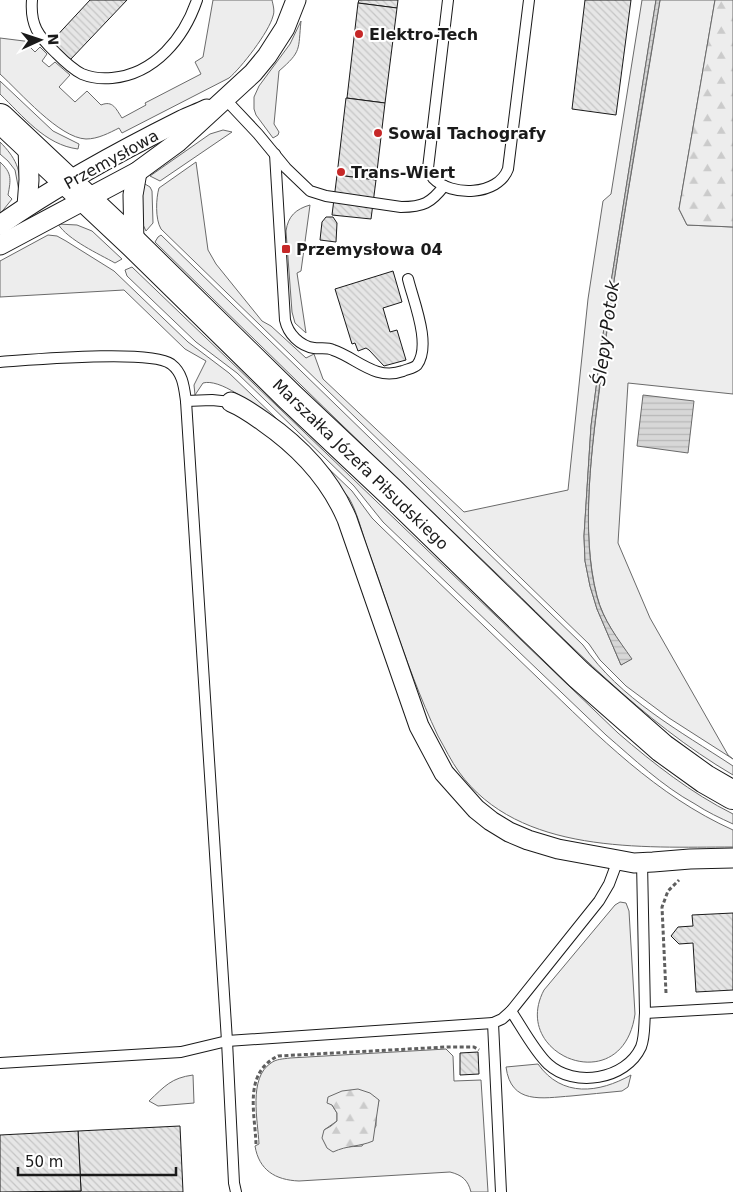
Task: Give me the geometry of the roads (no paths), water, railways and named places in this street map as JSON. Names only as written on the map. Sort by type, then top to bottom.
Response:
[{"type":"main road","name":"Marszałka Józefa Piłsudskiego","points":[[0,118],[134,244],[283,390],[592,686],[662,748],[705,779],[733,795]]},
{"type":"street","name":"Przemysłowa","points":[[0,225],[27,206],[138,172],[178,142],[226,100],[253,73],[267,56],[285,28],[296,0]]},
{"type":"street","name":"Przemysłowa","points":[[0,245],[183,119],[226,100]]},
{"type":"street","points":[[27,206],[30,180],[28,145]]},
{"type":"street","name":"Przemysłowa","points":[[134,244],[133,196],[138,172]]},
{"type":"street","points":[[231,402],[244,408],[276,430],[295,447],[316,468],[339,501],[347,519],[419,726],[444,773],[460,792],[491,822],[528,840],[618,860],[642,862],[733,858]]},
{"type":"lane","points":[[32,0],[32,16],[35,29],[54,51],[69,66],[83,74],[105,78],[130,75],[150,65],[162,56],[185,28],[197,0]]},
{"type":"lane","points":[[448,0],[427,163],[432,177],[444,186],[456,190],[485,188],[496,184],[506,173],[509,163],[529,0]]},
{"type":"lane","points":[[226,100],[306,189],[321,195],[401,208],[413,207],[429,202],[444,186]]},
{"type":"lane","points":[[275,154],[285,320],[296,340],[312,348],[332,349],[379,373],[393,373],[414,367],[420,358],[422,336],[408,279]]},
{"type":"lane","points":[[0,362],[134,357],[161,360],[175,368],[182,378],[186,401],[236,1192]]},
{"type":"lane","points":[[186,401],[231,402]]},
{"type":"lane","points":[[0,1062],[182,1052],[227,1041],[493,1023],[502,1019],[510,1010],[599,901],[609,884],[618,860]]},
{"type":"lane","points":[[510,1010],[548,1064],[566,1075],[580,1077],[610,1074],[628,1065],[642,1046],[645,1013],[642,862]]},
{"type":"lane","points":[[645,1013],[733,1008]]},
{"type":"lane","points":[[493,1023],[500,1192]]},
{"type":"water","name":"Ślepy Potok","points":[[656,0],[660,0],[606,334],[589,490],[589,546],[597,597],[611,629],[632,659],[621,665],[597,609],[590,586],[585,561],[584,536],[591,426],[605,320]]},
{"type":"water","points":[[643,395],[694,401],[688,453],[637,446]]},
{"type":"place","name":"Elektro-Tech","points":[[359,34]]},
{"type":"place","name":"Sowal Tachografy","points":[[378,133]]},
{"type":"place","name":"Trans-Wiert","points":[[341,172]]},
{"type":"place","name":"Przemysłowa 04","points":[[286,249]]}]
